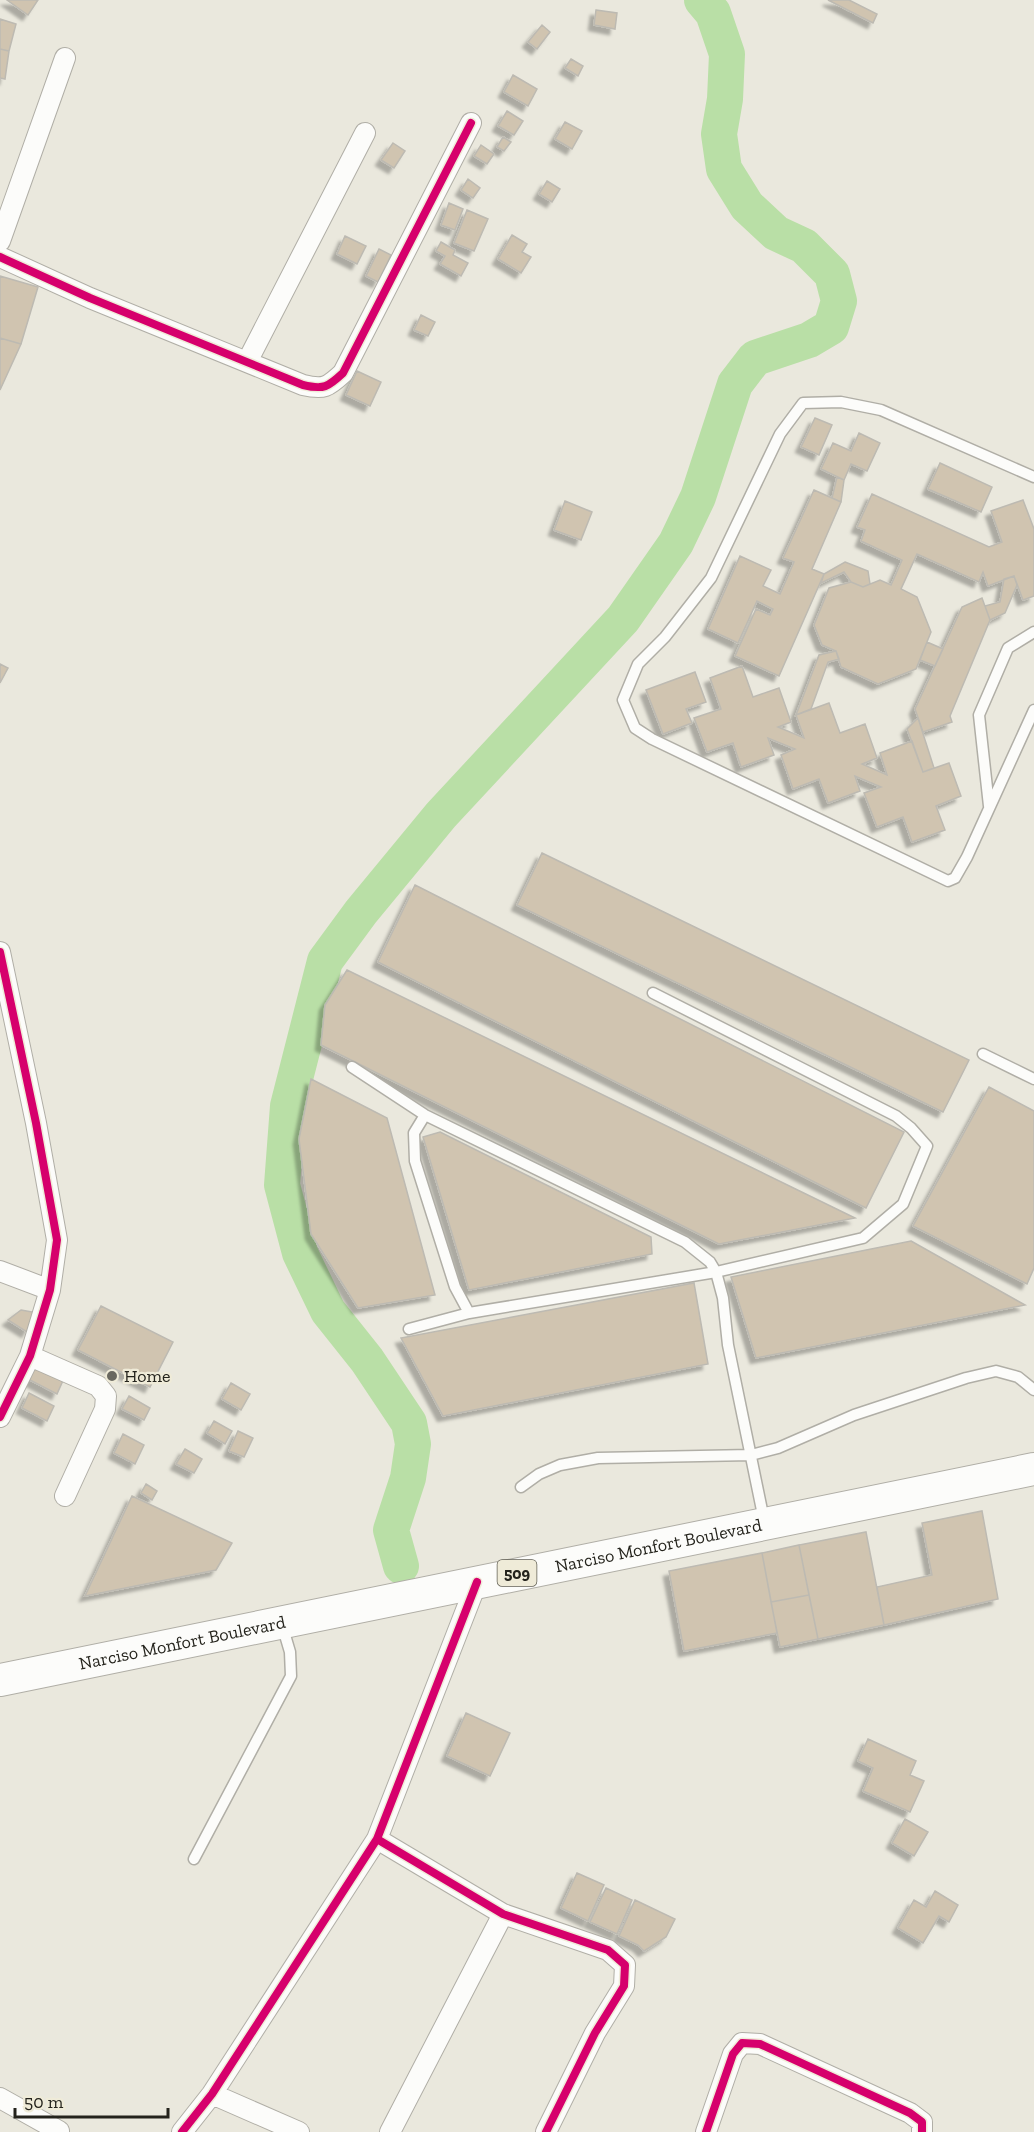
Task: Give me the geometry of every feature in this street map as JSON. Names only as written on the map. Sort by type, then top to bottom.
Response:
[{"type":"main road","name":"Narciso Monfort Boulevard","points":[[0,1680],[1034,1469]]},
{"type":"street","points":[[0,241],[65,58]]},
{"type":"street","points":[[0,257],[90,298],[303,385],[318,389],[329,385],[343,373],[471,123]]},
{"type":"street","points":[[247,362],[365,133]]},
{"type":"street","points":[[0,952],[36,1123],[57,1240],[50,1290],[30,1356],[0,1417]]},
{"type":"street","points":[[0,1271],[50,1290]]},
{"type":"street","points":[[30,1356],[98,1386],[106,1396],[105,1409],[65,1496]]},
{"type":"street","points":[[182,2132],[212,2094],[377,1839],[477,1582]]},
{"type":"street","points":[[377,1839],[503,1914],[608,1950],[625,1965],[624,1986],[595,2033],[546,2132]]},
{"type":"street","points":[[390,2132],[503,1914]]},
{"type":"street","points":[[706,2132],[733,2054],[742,2043],[760,2044],[910,2112],[922,2122],[922,2132]]},
{"type":"street","points":[[212,2094],[299,2132]]},
{"type":"street","points":[[0,2098],[59,2131]]},
{"type":"lane","points":[[1034,477],[881,410],[841,402],[803,403],[780,434],[711,578],[665,638],[638,664],[623,700],[635,728],[652,739],[948,881],[955,878],[967,857],[1034,710]]},
{"type":"lane","points":[[990,807],[979,715],[1008,648],[1034,632]]},
{"type":"lane","points":[[409,1329],[469,1313],[716,1272],[863,1238],[903,1204],[927,1146],[911,1128],[896,1116],[652,993]]},
{"type":"lane","points":[[983,1054],[1034,1079]]},
{"type":"lane","points":[[352,1067],[425,1115],[685,1242],[710,1262],[716,1272],[723,1298],[728,1345],[765,1523]]},
{"type":"lane","points":[[425,1115],[414,1133],[415,1161],[455,1287],[469,1313]]},
{"type":"lane","points":[[521,1486],[539,1474],[560,1466],[598,1458],[751,1455],[778,1448],[854,1415],[966,1378],[996,1371],[1018,1377],[1034,1390]]},
{"type":"lane","points":[[194,1859],[291,1676],[290,1652],[281,1622]]},
{"type":"building","points":[[7,0],[38,0],[28,15]]},
{"type":"building","points":[[828,0],[849,0],[877,14],[873,23]]},
{"type":"building","points":[[596,10],[617,13],[615,29],[594,25]]},
{"type":"building","points":[[0,19],[16,24],[9,51],[0,49]]},
{"type":"building","points":[[542,25],[550,32],[537,49],[528,42]]},
{"type":"building","points":[[0,49],[9,51],[5,79],[0,78]]},
{"type":"building","points":[[571,59],[583,66],[578,76],[565,68]]},
{"type":"building","points":[[513,75],[537,89],[528,106],[504,92]]},
{"type":"building","points":[[507,111],[523,121],[514,135],[498,126]]},
{"type":"building","points":[[565,122],[582,131],[572,149],[555,139]]},
{"type":"building","points":[[503,137],[511,142],[504,151],[497,147]]},
{"type":"building","points":[[393,143],[405,151],[394,168],[381,160]]},
{"type":"building","points":[[481,145],[494,154],[487,164],[474,156]]},
{"type":"building","points":[[468,179],[480,188],[473,198],[461,190]]},
{"type":"building","points":[[547,181],[560,189],[552,202],[539,194]]},
{"type":"building","points":[[449,203],[463,209],[455,230],[441,225]]},
{"type":"building","points":[[467,210],[488,219],[474,251],[454,243]]},
{"type":"building","points":[[512,235],[527,244],[522,252],[531,257],[521,273],[498,259]]},
{"type":"building","points":[[345,236],[366,246],[357,264],[337,254]]},
{"type":"building","points":[[441,242],[455,250],[453,255],[468,263],[461,276],[440,264],[445,256],[436,251]]},
{"type":"building","points":[[379,249],[391,255],[378,282],[366,276]]},
{"type":"building","points":[[0,276],[38,287],[21,344],[0,338]]},
{"type":"building","points":[[421,315],[435,322],[428,336],[414,330]]},
{"type":"building","points":[[0,338],[21,344],[0,390]]},
{"type":"building","points":[[357,371],[381,382],[370,406],[346,395]]},
{"type":"building","points":[[815,418],[832,425],[819,455],[801,447]]},
{"type":"building","points":[[859,433],[880,443],[867,471],[851,464],[844,480],[821,469],[833,443],[851,451]]},
{"type":"building","points":[[940,463],[992,487],[981,512],[928,489]]},
{"type":"building","points":[[837,477],[844,480],[841,502],[832,498]]},
{"type":"building","points":[[814,490],[841,502],[812,569],[824,574],[779,676],[735,656],[756,609],[770,615],[773,609],[757,601],[738,643],[708,629],[740,556],[771,570],[763,586],[780,594],[794,562],[783,558]]},
{"type":"building","points":[[872,494],[989,547],[1002,542],[991,511],[1023,500],[1034,529],[1034,596],[1023,600],[1014,576],[988,586],[983,572],[979,582],[917,554],[901,589],[917,597],[931,632],[916,669],[878,684],[841,667],[836,651],[822,645],[814,625],[829,588],[851,582],[863,587],[880,580],[891,585],[902,560],[861,541],[865,530],[857,527]]},
{"type":"building","points":[[565,501],[592,512],[581,540],[554,530]]},
{"type":"building","points":[[845,562],[868,571],[870,584],[863,587],[851,582],[844,572],[821,583],[824,574]]},
{"type":"building","points":[[1014,576],[1017,585],[1005,613],[990,620],[985,606],[1000,602],[1004,579]]},
{"type":"building","points":[[982,598],[990,620],[950,716],[952,722],[923,732],[915,709],[962,607]]},
{"type":"building","points":[[927,642],[943,649],[935,666],[920,660]]},
{"type":"building","points":[[836,651],[839,659],[828,662],[811,709],[796,715],[819,655]]},
{"type":"building","points":[[0,664],[8,668],[0,683]]},
{"type":"building","points":[[742,666],[753,697],[779,688],[791,722],[778,727],[804,738],[796,715],[829,703],[840,733],[865,724],[877,758],[862,764],[887,775],[880,753],[912,741],[923,772],[949,763],[961,796],[936,806],[945,830],[912,842],[903,817],[877,827],[864,793],[881,787],[855,776],[860,791],[828,803],[819,779],[793,789],[781,755],[795,749],[768,738],[774,755],[741,767],[733,743],[707,752],[694,718],[721,709],[710,678]]},
{"type":"building","points":[[695,672],[706,702],[686,709],[692,723],[663,734],[646,690]]},
{"type":"building","points":[[918,718],[934,768],[923,772],[907,729]]},
{"type":"building","points":[[542,853],[969,1060],[943,1112],[517,905]]},
{"type":"building","points":[[415,885],[904,1132],[866,1208],[378,962]]},
{"type":"building","points":[[347,970],[855,1218],[719,1244],[321,1045],[325,1005]]},
{"type":"building","points":[[311,1079],[387,1118],[435,1295],[358,1308],[311,1234],[299,1139]]},
{"type":"building","points":[[989,1087],[1034,1111],[1034,1268],[1027,1284],[913,1226]]},
{"type":"building","points":[[440,1132],[651,1237],[652,1254],[469,1290],[423,1137]]},
{"type":"building","points":[[911,1241],[1025,1305],[756,1358],[731,1277]]},
{"type":"building","points":[[694,1283],[708,1364],[443,1416],[401,1338]]},
{"type":"building","points":[[101,1306],[173,1342],[150,1387],[78,1350]]},
{"type":"building","points":[[21,1310],[38,1313],[27,1332],[8,1320]]},
{"type":"building","points":[[37,1361],[65,1376],[57,1394],[28,1379]]},
{"type":"building","points":[[231,1383],[250,1394],[241,1410],[222,1399]]},
{"type":"building","points":[[29,1393],[54,1406],[47,1421],[22,1408]]},
{"type":"building","points":[[129,1396],[150,1408],[144,1420],[122,1409]]},
{"type":"building","points":[[214,1421],[232,1431],[225,1444],[207,1433]]},
{"type":"building","points":[[238,1431],[253,1438],[244,1457],[229,1451]]},
{"type":"building","points":[[123,1434],[144,1445],[135,1464],[114,1453]]},
{"type":"building","points":[[185,1449],[202,1459],[194,1473],[176,1464]]},
{"type":"building","points":[[146,1484],[157,1491],[152,1500],[141,1493]]},
{"type":"building","points":[[132,1496],[232,1543],[216,1570],[85,1596]]},
{"type":"building","points":[[982,1511],[998,1599],[884,1625],[877,1587],[932,1575],[922,1523]]},
{"type":"building","points":[[866,1532],[884,1625],[818,1639],[799,1545]]},
{"type":"building","points":[[799,1545],[809,1595],[771,1602],[762,1553]]},
{"type":"building","points":[[762,1553],[777,1633],[684,1651],[669,1571]]},
{"type":"building","points":[[809,1595],[818,1639],[780,1647],[771,1602]]},
{"type":"building","points":[[466,1713],[510,1733],[490,1776],[447,1756]]},
{"type":"building","points":[[868,1739],[916,1761],[910,1775],[924,1781],[910,1812],[863,1791],[873,1768],[858,1761]]},
{"type":"building","points":[[905,1819],[928,1832],[914,1856],[892,1843]]},
{"type":"building","points":[[577,1873],[604,1885],[588,1921],[561,1908]]},
{"type":"building","points":[[606,1888],[632,1900],[617,1934],[590,1922]]},
{"type":"building","points":[[935,1891],[958,1905],[949,1922],[939,1916],[923,1943],[898,1928],[914,1900],[926,1907]]},
{"type":"building","points":[[635,1900],[675,1919],[666,1937],[644,1951],[638,1945],[619,1936]]},
{"type":"waterway","points":[[401,1566],[391,1530],[408,1478],[413,1444],[409,1423],[367,1360],[328,1311],[300,1253],[282,1185],[288,1106],[325,961],[361,912],[441,815],[623,619],[676,543],[698,497],[735,384],[755,358],[809,340],[831,327],[839,301],[832,274],[804,246],[776,233],[747,206],[724,169],[719,134],[725,99],[727,54],[713,13],[702,0]]},
{"type":"cycle path","points":[[0,257],[90,298],[303,385],[325,386],[343,373],[471,123]]},
{"type":"cycle path","points":[[0,952],[36,1123],[57,1240],[50,1290],[30,1356],[0,1417]]},
{"type":"cycle path","points":[[182,2132],[212,2094],[377,1839],[477,1582]]},
{"type":"cycle path","points":[[377,1839],[503,1914],[608,1950],[625,1965],[624,1986],[595,2033],[546,2132]]},
{"type":"cycle path","points":[[706,2132],[733,2054],[742,2043],[760,2044],[910,2113],[922,2122],[922,2132]]},
{"type":"place","name":"Home","points":[[112,1376]]}]
